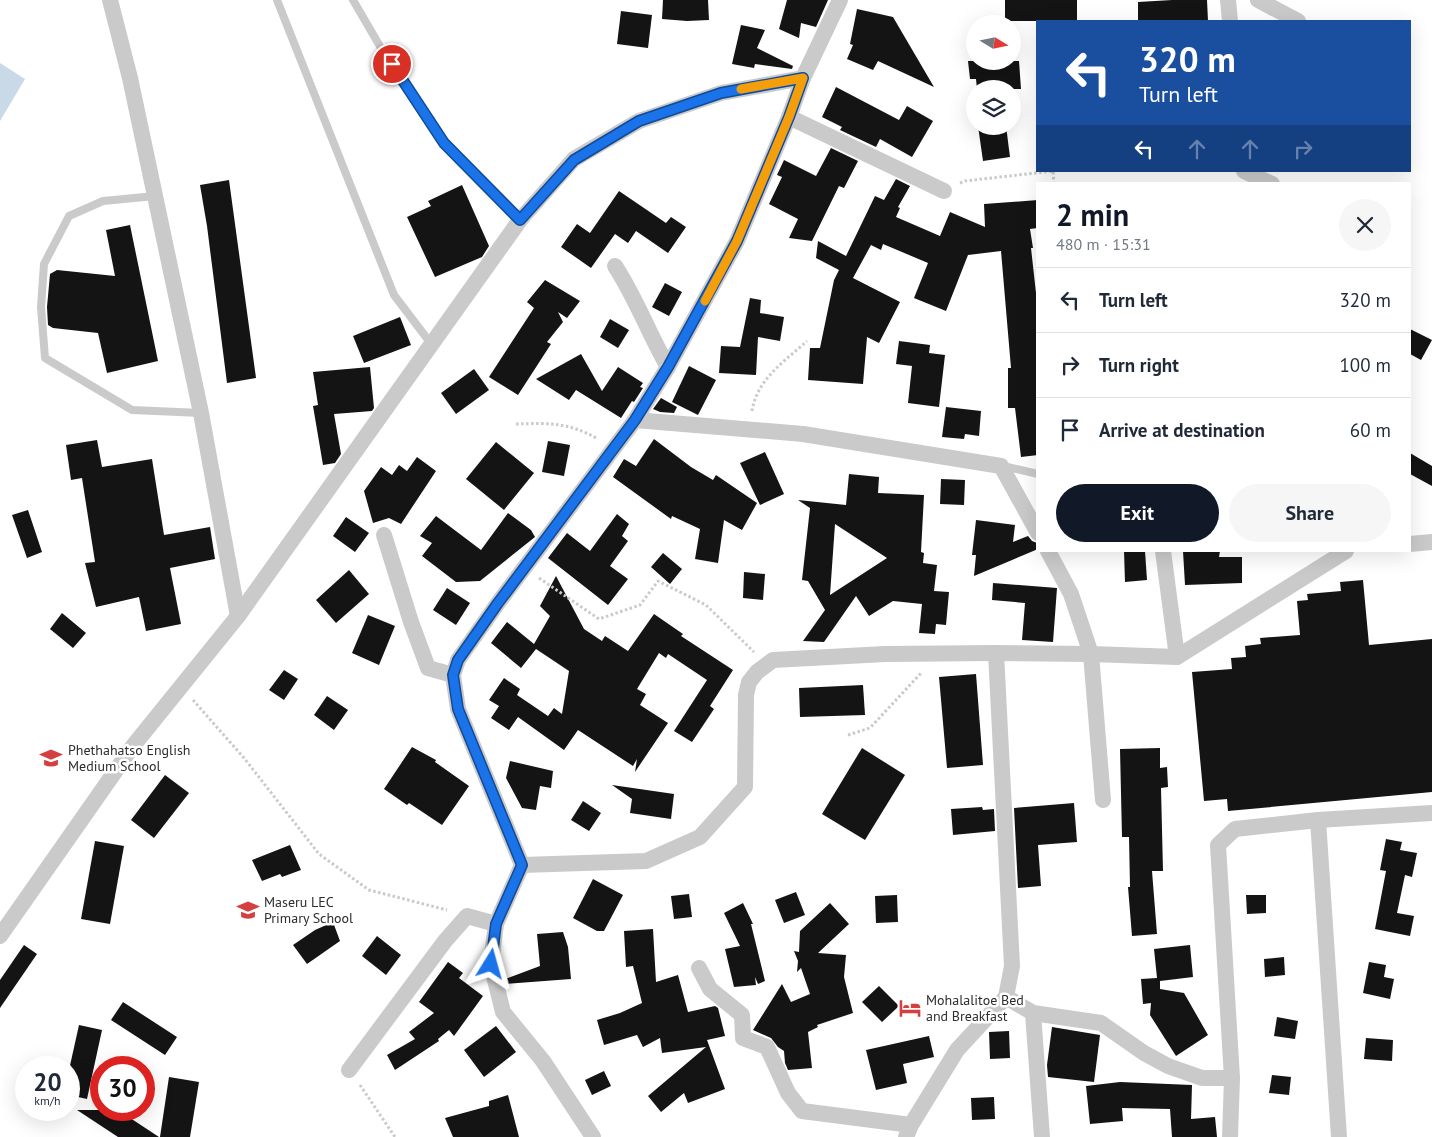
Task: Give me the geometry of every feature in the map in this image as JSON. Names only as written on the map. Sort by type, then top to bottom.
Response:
[{"type":"street","points":[[110,0],[128,71],[201,413],[238,616]]},
{"type":"street","points":[[593,1137],[543,1061],[503,1012],[491,964],[496,924],[522,865],[458,709],[453,675],[458,660],[635,420],[668,367],[737,241],[789,117],[803,78],[840,0]]},
{"type":"street","points":[[1228,0],[1230,20]]},
{"type":"street","points":[[1258,0],[1296,20]]},
{"type":"street","points":[[0,936],[133,746],[238,616],[520,220],[574,160],[639,121],[721,93],[803,78]]},
{"type":"street","points":[[789,117],[944,191]]},
{"type":"street","points":[[1244,172],[1267,182]]},
{"type":"street","points":[[615,266],[627,284],[651,336],[668,367]]},
{"type":"street","points":[[635,420],[803,434],[1001,466],[1036,529]]},
{"type":"street","points":[[384,535],[411,622],[428,668],[453,675]]},
{"type":"street","points":[[1411,544],[1432,542]]},
{"type":"street","points":[[1049,552],[1071,594],[1091,654],[1103,800]]},
{"type":"street","points":[[1163,552],[1177,658]]},
{"type":"street","points":[[522,865],[646,861],[700,837],[744,787],[746,695],[748,682],[773,660],[940,653],[1091,654],[1177,658],[1344,552]]},
{"type":"street","points":[[699,968],[710,989],[742,1015],[743,1038],[766,1047],[788,1094],[802,1111],[908,1131],[957,1050],[1006,996],[1012,966],[996,653]]},
{"type":"street","points":[[1230,1137],[1232,1078],[1218,845],[1235,829],[1318,820],[1432,813]]},
{"type":"street","points":[[1318,820],[1339,1137]]},
{"type":"street","points":[[349,1070],[445,941],[467,916],[496,924]]},
{"type":"street","points":[[1006,996],[1033,1013],[1101,1023],[1144,1053],[1168,1066],[1202,1078],[1232,1078]]},
{"type":"street","points":[[1033,1013],[1042,1137]]},
{"type":"lane","points":[[277,0],[394,295],[432,345]]},
{"type":"lane","points":[[353,0],[381,48],[444,143],[520,220]]},
{"type":"lane","points":[[155,196],[103,201],[69,216],[44,264],[41,307],[45,358],[132,410],[201,413]]},
{"type":"lane","points":[[1001,466],[1036,474]]},
{"type":"path","points":[[944,191],[965,181],[1053,172]]},
{"type":"path","points":[[749,429],[753,401],[766,378],[808,342]]},
{"type":"path","points":[[516,424],[552,423],[574,427],[597,438],[612,450]]},
{"type":"path","points":[[524,568],[599,619],[640,605],[658,581],[706,605],[766,665]]},
{"type":"path","points":[[848,736],[870,728],[940,653]]},
{"type":"path","points":[[181,686],[244,758],[319,854],[369,890],[467,916]]},
{"type":"path","points":[[349,1070],[395,1137]]},
{"type":"water","points":[[0,63],[25,79],[0,121]]},
{"type":"building","points":[[663,0],[708,0],[709,20],[662,19]]},
{"type":"building","points":[[787,0],[828,0],[816,27],[801,23],[799,38],[779,29]]},
{"type":"building","points":[[1005,0],[1077,0],[1077,20],[1021,21],[1021,15],[1005,15]]},
{"type":"building","points":[[1207,0],[1208,20],[1138,20],[1138,2]]},
{"type":"building","points":[[857,9],[893,17],[934,87],[878,61],[873,70],[847,59],[853,45],[850,44]]},
{"type":"building","points":[[621,11],[652,15],[648,48],[617,44]]},
{"type":"building","points":[[741,25],[765,30],[757,48],[793,66],[792,69],[755,64],[754,68],[732,64]]},
{"type":"building","points":[[969,70],[1020,70],[1020,80],[970,79]]},
{"type":"building","points":[[836,87],[899,120],[907,106],[933,121],[912,157],[880,139],[876,147],[840,130],[842,127],[822,117]]},
{"type":"building","points":[[979,135],[1007,135],[1010,157],[983,161]]},
{"type":"building","points":[[831,148],[858,161],[844,188],[839,186],[812,241],[789,238],[798,219],[769,204],[782,177],[777,175],[784,160],[816,176]]},
{"type":"building","points":[[896,179],[910,186],[898,207],[900,208],[896,217],[940,236],[950,212],[985,227],[984,204],[1036,200],[1036,228],[1030,229],[1036,293],[1036,455],[1021,457],[1015,408],[1008,408],[1008,368],[1011,368],[1001,251],[968,255],[946,311],[914,298],[928,263],[883,244],[881,250],[871,245],[853,278],[900,302],[879,343],[867,337],[863,384],[808,380],[810,348],[820,348],[834,280],[839,270],[816,258],[818,241],[846,256],[875,196],[884,200]]},
{"type":"building","points":[[229,180],[256,378],[227,383],[200,185]]},
{"type":"building","points":[[462,185],[489,246],[482,257],[435,277],[407,217],[431,206],[428,201]]},
{"type":"building","points":[[619,191],[666,223],[671,217],[686,227],[668,253],[636,231],[628,243],[615,234],[591,268],[561,247],[577,224],[590,233]]},
{"type":"building","points":[[130,225],[158,361],[107,373],[98,333],[53,328],[48,325],[47,307],[50,274],[57,270],[115,276],[106,230]]},
{"type":"building","points":[[545,280],[580,301],[567,318],[558,312],[563,322],[547,342],[551,344],[518,395],[489,377],[534,308],[527,302]]},
{"type":"building","points":[[665,283],[682,292],[669,316],[652,307]]},
{"type":"building","points":[[750,298],[761,300],[760,313],[784,317],[780,341],[758,337],[756,375],[719,373],[721,346],[740,347]]},
{"type":"building","points":[[400,317],[411,345],[364,363],[353,336]]},
{"type":"building","points":[[610,319],[629,330],[618,348],[600,337]]},
{"type":"building","points":[[1411,330],[1432,340],[1421,360],[1411,355]]},
{"type":"building","points":[[899,341],[930,345],[929,353],[945,355],[939,407],[908,403],[912,366],[896,364]]},
{"type":"building","points":[[581,354],[602,391],[618,367],[643,383],[640,387],[643,388],[621,418],[576,390],[569,400],[536,379]]},
{"type":"building","points":[[689,366],[716,380],[698,415],[672,402]]},
{"type":"building","points":[[370,367],[374,408],[372,411],[334,414],[341,454],[335,463],[323,465],[313,406],[318,405],[313,372]]},
{"type":"building","points":[[474,369],[489,390],[456,414],[441,393]]},
{"type":"building","points":[[661,398],[677,407],[674,413],[660,412],[653,409]]},
{"type":"building","points":[[946,407],[981,411],[979,436],[965,434],[964,439],[942,437]]},
{"type":"building","points":[[654,439],[691,467],[713,480],[716,475],[757,503],[742,530],[724,520],[718,563],[695,559],[700,529],[672,516],[671,519],[613,477],[624,459],[636,466]]},
{"type":"building","points":[[97,440],[102,467],[152,459],[164,535],[210,527],[215,559],[170,568],[181,624],[146,631],[139,597],[96,607],[85,563],[95,562],[82,478],[71,480],[66,445]]},
{"type":"building","points":[[548,441],[570,445],[564,476],[542,472]]},
{"type":"building","points":[[496,442],[534,473],[504,510],[466,479]]},
{"type":"building","points":[[765,452],[784,494],[760,505],[740,463]]},
{"type":"building","points":[[1411,454],[1432,466],[1432,486],[1411,475]]},
{"type":"building","points":[[417,457],[436,471],[401,524],[389,518],[373,523],[364,491],[381,467],[392,475],[399,465],[407,471]]},
{"type":"building","points":[[849,474],[879,477],[878,493],[924,495],[921,552],[924,553],[923,563],[937,565],[934,591],[949,592],[946,625],[936,624],[935,634],[919,633],[922,604],[893,601],[869,616],[856,596],[824,642],[803,641],[825,610],[808,581],[802,580],[810,508],[798,500],[846,505]],"holes":[[[835,524],[887,558],[830,595]]]},
{"type":"building","points":[[941,479],[965,480],[964,505],[940,504]]},
{"type":"building","points":[[28,510],[42,552],[27,558],[12,515]]},
{"type":"building","points":[[508,513],[531,530],[535,537],[480,581],[456,582],[422,556],[432,543],[420,536],[436,516],[481,550]]},
{"type":"building","points":[[617,514],[629,524],[622,536],[628,541],[610,566],[628,579],[608,605],[548,558],[567,533],[590,551]]},
{"type":"building","points":[[346,517],[369,533],[355,552],[333,536]]},
{"type":"building","points":[[976,520],[1015,525],[1013,542],[1028,536],[1036,543],[1036,550],[974,576],[976,555],[972,555]]},
{"type":"building","points":[[1124,552],[1145,552],[1147,580],[1125,582]]},
{"type":"building","points":[[1183,552],[1220,552],[1219,557],[1242,557],[1242,583],[1185,585]]},
{"type":"building","points":[[663,553],[682,569],[670,584],[651,567]]},
{"type":"building","points":[[349,570],[369,594],[336,623],[316,600]]},
{"type":"building","points":[[744,572],[765,574],[763,600],[743,598]]},
{"type":"building","points":[[556,576],[584,629],[602,641],[605,636],[628,651],[654,614],[683,634],[681,636],[733,670],[710,706],[714,709],[692,742],[674,731],[707,680],[668,654],[666,658],[659,653],[637,689],[646,694],[640,705],[668,723],[635,772],[637,759],[633,766],[578,730],[564,750],[518,717],[509,730],[491,718],[499,706],[489,700],[504,678],[520,689],[517,695],[548,716],[554,708],[562,714],[569,671],[536,649],[521,668],[491,643],[507,622],[534,644],[550,616],[540,606]]},
{"type":"building","points":[[1363,580],[1369,645],[1432,639],[1432,792],[1228,811],[1227,799],[1204,801],[1192,672],[1232,669],[1231,658],[1246,657],[1245,646],[1261,644],[1260,638],[1300,635],[1297,601],[1308,600],[1307,594],[1341,591],[1340,582]]},
{"type":"building","points":[[993,583],[1057,588],[1053,642],[1022,640],[1025,603],[992,600]]},
{"type":"building","points":[[447,588],[470,603],[456,625],[433,610]]},
{"type":"building","points":[[62,613],[86,633],[73,648],[50,629]]},
{"type":"building","points":[[368,615],[395,626],[379,665],[352,653]]},
{"type":"building","points":[[284,670],[298,679],[284,700],[269,690]]},
{"type":"building","points":[[976,674],[983,765],[947,768],[939,677]]},
{"type":"building","points":[[863,685],[865,715],[800,717],[799,688]]},
{"type":"building","points":[[327,696],[348,710],[334,730],[314,715]]},
{"type":"building","points":[[412,747],[436,760],[435,762],[469,786],[442,825],[384,789]]},
{"type":"building","points":[[862,748],[905,775],[865,840],[822,814]]},
{"type":"building","points":[[1160,748],[1160,768],[1167,767],[1168,787],[1161,788],[1163,871],[1152,871],[1157,934],[1132,936],[1128,887],[1130,887],[1129,837],[1122,837],[1120,749]]},
{"type":"building","points":[[510,761],[553,771],[551,788],[540,786],[536,810],[522,808],[506,778]]},
{"type":"building","points":[[165,775],[189,793],[154,838],[131,820]]},
{"type":"building","points":[[612,785],[674,794],[671,819],[630,813],[632,799]]},
{"type":"building","points":[[583,801],[601,813],[589,831],[571,820]]},
{"type":"building","points":[[1074,803],[1077,842],[1038,845],[1041,886],[1018,888],[1014,808]]},
{"type":"building","points":[[982,807],[983,810],[994,809],[995,831],[953,835],[951,809]]},
{"type":"building","points":[[1386,839],[1402,842],[1400,850],[1417,853],[1412,877],[1405,875],[1397,913],[1414,916],[1410,936],[1375,929],[1386,871],[1380,870]]},
{"type":"building","points":[[95,841],[124,846],[110,924],[81,919]]},
{"type":"building","points":[[290,845],[301,870],[282,877],[280,874],[262,881],[252,860]]},
{"type":"building","points":[[593,879],[623,895],[604,931],[597,931],[573,918]]},
{"type":"building","points":[[796,892],[805,915],[784,923],[775,900]]},
{"type":"building","points":[[689,894],[692,917],[674,919],[671,896]]},
{"type":"building","points":[[897,895],[898,922],[876,923],[875,896]]},
{"type":"building","points":[[1246,895],[1266,895],[1266,913],[1247,914]]},
{"type":"building","points":[[743,903],[753,924],[751,924],[765,981],[758,984],[755,977],[756,985],[734,987],[725,949],[740,946],[724,913]]},
{"type":"building","points":[[830,903],[849,924],[818,953],[846,955],[844,977],[853,1013],[817,1025],[818,1027],[808,1032],[812,1068],[788,1070],[784,1051],[771,1038],[753,1030],[782,984],[791,1002],[810,994],[801,968],[797,972],[798,961],[794,951],[799,952],[800,931]]},
{"type":"building","points":[[333,922],[340,941],[307,964],[293,945],[315,930]]},
{"type":"building","points":[[653,929],[656,982],[678,975],[688,1012],[715,1006],[718,1008],[725,1036],[707,1040],[725,1089],[688,1103],[684,1093],[661,1112],[648,1096],[706,1047],[662,1053],[660,1038],[643,1047],[637,1035],[604,1045],[597,1020],[620,1013],[642,1003],[633,966],[626,967],[624,931]]},
{"type":"building","points":[[563,932],[568,947],[571,979],[506,984],[505,979],[540,966],[537,934]]},
{"type":"building","points":[[377,936],[401,955],[386,975],[362,956]]},
{"type":"building","points":[[24,945],[37,954],[0,1008],[0,980]]},
{"type":"building","points":[[1190,945],[1193,977],[1160,981],[1160,989],[1184,993],[1208,1035],[1176,1056],[1150,1015],[1151,1003],[1143,1004],[1141,979],[1157,978],[1154,949]]},
{"type":"building","points":[[1284,957],[1285,975],[1265,977],[1264,959]]},
{"type":"building","points":[[448,962],[463,973],[459,978],[483,996],[454,1036],[449,1030],[438,1039],[439,1041],[395,1070],[387,1055],[415,1039],[409,1032],[434,1013],[419,1002]]},
{"type":"building","points":[[1369,962],[1386,965],[1384,977],[1394,979],[1390,999],[1363,993]]},
{"type":"building","points":[[879,986],[899,1006],[882,1022],[862,1002]]},
{"type":"building","points":[[123,1002],[177,1037],[165,1055],[111,1020]]},
{"type":"building","points":[[1277,1017],[1298,1021],[1295,1039],[1274,1036]]},
{"type":"building","points":[[79,1025],[102,1030],[96,1056],[90,1056],[90,1085],[87,1099],[80,1097],[80,1056],[72,1056]]},
{"type":"building","points":[[496,1026],[516,1052],[484,1077],[464,1050]]},
{"type":"building","points":[[1052,1027],[1100,1035],[1094,1082],[1048,1077],[1047,1065]]},
{"type":"building","points":[[1009,1031],[1010,1058],[990,1059],[989,1032]]},
{"type":"building","points":[[929,1036],[934,1057],[903,1064],[907,1083],[876,1090],[866,1050]]},
{"type":"building","points":[[1366,1038],[1393,1040],[1392,1061],[1364,1059]]},
{"type":"building","points":[[604,1071],[611,1086],[592,1095],[585,1080]]},
{"type":"building","points":[[1272,1075],[1291,1077],[1289,1095],[1269,1093]]},
{"type":"building","points":[[169,1077],[199,1082],[190,1137],[160,1137]]},
{"type":"building","points":[[1120,1082],[1192,1085],[1191,1119],[1215,1117],[1217,1137],[1172,1137],[1170,1109],[1122,1108],[1123,1121],[1090,1124],[1086,1086]]},
{"type":"building","points":[[508,1095],[519,1137],[453,1137],[445,1118],[489,1106],[489,1101]]},
{"type":"building","points":[[994,1097],[995,1119],[972,1120],[971,1098]]},
{"type":"building","points":[[80,1110],[90,1110],[90,1119],[80,1112]]},
{"type":"building","points":[[94,1121],[135,1121],[159,1137],[118,1137]]},
{"type":"slow traffic","points":[[705,301],[737,241],[764,179],[803,78],[741,89]]},
{"type":"place","name":"Phethahatso English Medium School","points":[[51,758]]},
{"type":"place","name":"Maseru LEC Primary School","points":[[248,910]]},
{"type":"place","name":"Mohalalitoe Bed and Breakfast","points":[[910,1008]]},
{"type":"route","points":[[392,64],[444,143],[520,220],[574,160],[639,121],[721,93],[803,78],[764,179],[737,241],[668,367],[635,420],[498,603],[458,660],[453,675],[458,709],[522,865],[496,924],[491,964]]}]
